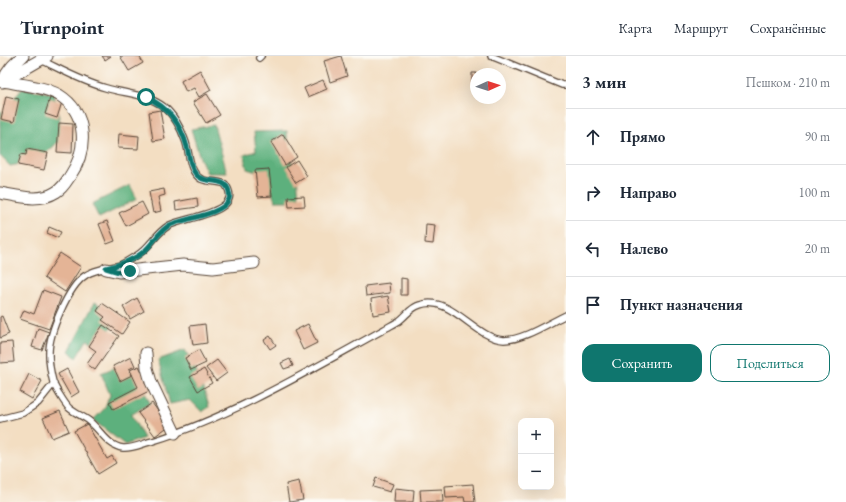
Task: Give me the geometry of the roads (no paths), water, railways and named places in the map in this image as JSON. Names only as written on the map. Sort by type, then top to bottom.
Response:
[{"type":"street","points":[[2,82],[6,73],[23,56]]},
{"type":"street","points":[[2,82],[44,58]]},
{"type":"street","points":[[0,193],[34,198],[56,192],[63,186],[74,170],[82,152],[83,133],[79,117],[72,105],[60,96],[39,88],[2,82]]},
{"type":"street","points":[[106,268],[119,272],[183,265],[213,268],[254,263]]},
{"type":"street","points":[[146,353],[147,368],[151,382],[175,433]]},
{"type":"lane","points":[[491,56],[562,85],[566,85]]},
{"type":"lane","points":[[44,58],[65,72],[105,88],[146,97],[157,102],[174,118],[186,140],[193,170],[197,176],[203,180],[217,181],[225,184],[230,194],[229,200],[225,204],[200,217],[184,220],[170,225],[160,232],[143,252],[122,264],[85,276],[78,282],[64,301],[53,333],[49,354],[54,383],[69,408],[90,421],[106,439],[119,447],[132,447],[175,433],[230,411],[301,375],[400,321],[416,306],[424,303],[451,309],[477,328],[494,338],[504,340],[528,333],[566,314]]},
{"type":"lane","points":[[0,419],[23,413],[38,404],[54,383]]}]
